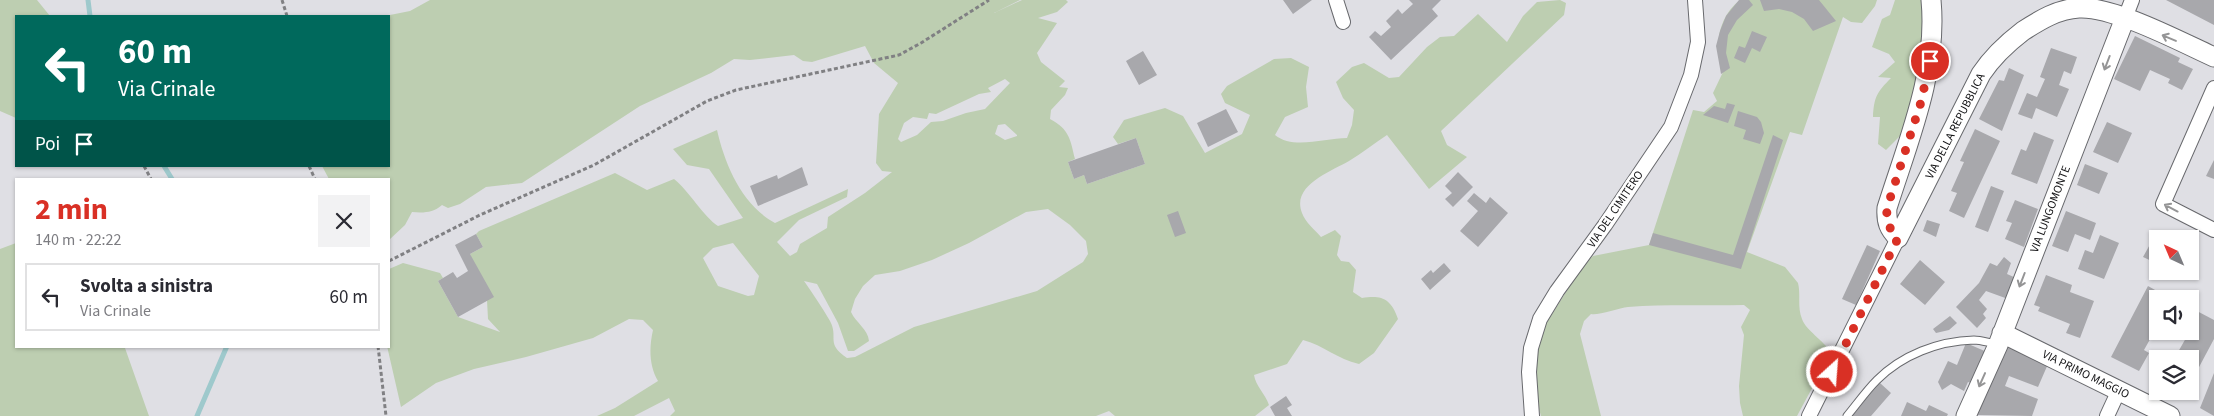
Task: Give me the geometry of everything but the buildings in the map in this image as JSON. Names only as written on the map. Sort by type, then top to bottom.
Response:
[{"type":"street","points":[[1336,0],[1343,22]]},
{"type":"street","name":"VIA DEL CIMITERO","points":[[1532,416],[1529,372],[1531,348],[1540,319],[1557,291],[1605,226],[1671,126],[1691,74],[1698,42],[1695,0]]},
{"type":"street","points":[[1898,238],[1890,230],[1886,218],[1887,208],[1928,74],[1933,19],[1931,0]]},
{"type":"street","name":"VIA LUNGOMONTE","points":[[1966,416],[2000,339],[2132,0]]},
{"type":"street","name":"VIA DELLA REPUBBLICA","points":[[1809,416],[1981,74],[1998,50],[2032,25],[2066,10],[2086,8],[2125,18],[2214,57]]},
{"type":"street","points":[[2214,88],[2163,204],[2214,230]]},
{"type":"street","name":"VIA PRIMO MAGGIO","points":[[2000,339],[2119,390],[2170,416]]},
{"type":"street","points":[[2107,416],[2119,390]]},
{"type":"lane","points":[[1847,416],[1877,380],[1905,357],[1932,347],[1954,342],[2000,339]]},
{"type":"path","points":[[282,0],[288,15]]},
{"type":"path","points":[[390,260],[480,215],[594,165],[707,101],[736,90],[899,55],[989,0]]},
{"type":"path","points":[[378,348],[386,416]]},
{"type":"green space","points":[[0,0],[37,0],[49,15],[15,15],[15,118],[0,111]]},
{"type":"green space","points":[[430,0],[1020,0],[994,13],[1022,0],[1066,0],[1068,2],[1057,12],[1038,18],[1057,23],[1037,53],[1041,62],[1065,81],[1059,87],[1068,88],[1065,95],[1051,110],[1050,119],[1062,127],[1070,140],[1075,159],[1068,162],[1074,179],[1084,175],[1087,184],[1145,164],[1136,138],[1118,144],[1113,137],[1124,120],[1165,108],[1183,116],[1205,153],[1242,134],[1250,115],[1225,103],[1221,94],[1227,86],[1274,59],[1291,58],[1309,67],[1306,87],[1308,107],[1285,117],[1275,135],[1291,142],[1300,143],[1347,138],[1352,125],[1354,110],[1343,98],[1336,82],[1352,67],[1364,63],[1389,78],[1399,77],[1427,47],[1440,37],[1454,36],[1478,14],[1507,42],[1523,16],[1537,2],[1560,0],[1566,3],[1564,15],[1441,131],[1447,145],[1467,157],[1429,189],[1387,135],[1349,161],[1315,180],[1302,194],[1300,203],[1303,216],[1321,237],[1335,230],[1341,236],[1337,255],[1341,261],[1349,262],[1356,270],[1353,292],[1362,298],[1375,297],[1389,302],[1398,319],[1374,353],[1359,364],[1303,340],[1287,364],[1254,375],[1269,405],[1255,416],[1115,416],[1109,411],[1096,416],[670,416],[675,411],[669,398],[634,416],[597,416],[615,408],[658,381],[653,369],[651,356],[653,330],[643,320],[629,319],[593,338],[474,369],[436,383],[401,407],[387,348],[390,348],[390,269],[403,263],[440,273],[443,278],[438,281],[458,317],[500,332],[488,319],[487,300],[470,254],[483,247],[476,234],[479,231],[615,173],[647,190],[674,179],[686,190],[712,222],[718,226],[743,218],[709,169],[687,165],[673,149],[717,130],[730,170],[744,195],[753,206],[775,223],[848,189],[847,197],[799,220],[777,242],[790,256],[797,252],[800,244],[827,228],[828,217],[865,193],[892,172],[882,171],[876,163],[879,114],[898,83],[874,63],[865,46],[812,62],[803,61],[794,55],[750,60],[734,59],[711,73],[640,106],[522,183],[486,187],[460,204],[448,208],[442,205],[428,212],[412,212],[405,225],[390,239],[390,178],[328,178],[323,167],[390,167],[390,15],[410,11]],"holes":[[[1005,79],[1010,83],[985,109],[943,121],[931,122],[917,135],[901,142],[898,139],[904,123],[913,117],[927,119],[929,113],[936,114],[979,94],[991,92],[988,88]],[[1005,124],[1017,135],[1017,136],[1005,140],[995,134],[998,125]],[[1048,209],[1070,225],[1086,241],[1088,254],[1083,262],[1037,291],[914,327],[855,357],[847,358],[836,348],[830,321],[804,281],[817,284],[838,323],[848,351],[854,351],[869,341],[864,329],[851,312],[855,299],[863,286],[875,275],[900,271],[932,260],[969,243],[1026,212]],[[733,243],[759,276],[754,295],[748,296],[718,286],[703,258],[713,248]]]},
{"type":"green space","points":[[1740,0],[1877,0],[1875,6],[1862,23],[1851,22],[1843,17],[1802,135],[1790,132],[1747,252],[1785,267],[1798,283],[1800,310],[1804,323],[1831,353],[1797,416],[1743,416],[1739,386],[1744,335],[1741,327],[1750,310],[1744,305],[1642,306],[1591,314],[1584,321],[1580,334],[1601,416],[1541,416],[1534,392],[1535,350],[1542,330],[1583,265],[1593,256],[1649,245],[1693,110],[1704,112],[1717,101],[1713,93],[1723,72],[1718,53],[1722,24]]},
{"type":"green space","points":[[1895,0],[1922,0],[1923,47],[1903,133],[1886,150],[1878,144],[1880,117],[1873,117],[1873,110],[1877,95],[1891,78],[1878,77],[1895,62],[1889,54],[1872,47],[1882,19],[1890,15]]},
{"type":"green space","points":[[15,243],[15,348],[125,348],[149,416],[0,416],[0,249]]},
{"type":"waterway","points":[[88,0],[90,15]]},
{"type":"waterway","points":[[165,167],[171,178]]},
{"type":"waterway","points":[[197,416],[226,348]]},
{"type":"route","points":[[1832,372],[1898,238],[1890,230],[1886,218],[1887,208],[1921,102],[1930,61]]}]
